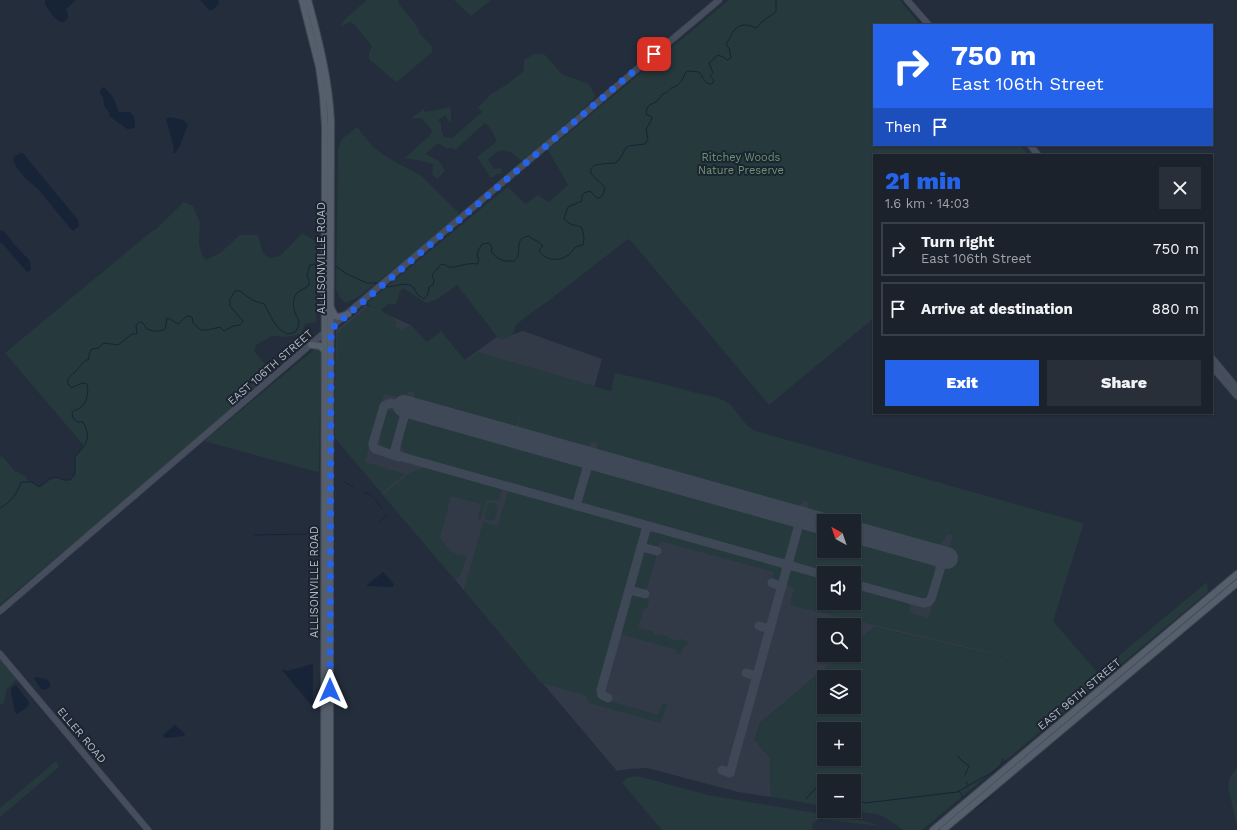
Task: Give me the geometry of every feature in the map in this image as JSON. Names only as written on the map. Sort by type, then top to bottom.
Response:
[{"type":"main road","name":"ALLISONVILLE ROAD","points":[[302,0],[317,62],[323,96],[325,140],[328,274],[324,333],[324,830]]},
{"type":"main road","name":"ALLISONVILLE ROAD","points":[[308,0],[324,64],[330,108],[331,140],[328,257]]},
{"type":"main road","name":"ALLISONVILLE ROAD","points":[[328,274],[331,307],[330,830]]},
{"type":"main road","points":[[331,307],[335,316],[348,314]]},
{"type":"main road","points":[[311,345],[320,346],[324,350]]},
{"type":"main road","points":[[1228,590],[1227,586],[1237,575]]},
{"type":"main road","name":"EAST 96TH STREET","points":[[933,830],[1237,575]]},
{"type":"main road","name":"EAST 96TH STREET","points":[[943,830],[1237,583]]},
{"type":"main road","points":[[1153,653],[1162,642],[1178,628],[1178,624]]},
{"type":"street","name":"EAST 106TH STREET","points":[[0,611],[324,333],[331,329],[719,0]]},
{"type":"street","points":[[907,0],[927,24]]},
{"type":"street","points":[[1031,146],[1037,154]]},
{"type":"street","points":[[1213,359],[1236,392]]},
{"type":"street","points":[[1213,368],[1236,392]]},
{"type":"street","name":"ELLER ROAD","points":[[0,654],[148,830]]},
{"type":"shaded area","points":[[45,0],[76,0],[66,9],[68,18],[63,23],[57,20],[50,12],[45,4]]},
{"type":"shaded area","points":[[200,0],[218,0],[219,4],[210,11]]},
{"type":"shaded area","points":[[104,87],[113,97],[119,112],[130,112],[134,117],[135,128],[127,129],[109,116],[109,113],[104,105],[103,97],[100,94],[100,91]]},
{"type":"shaded area","points":[[170,117],[183,120],[188,124],[179,148],[175,153],[173,153],[174,149],[166,119]]},
{"type":"shaded area","points":[[23,153],[78,220],[79,226],[73,231],[37,188],[27,180],[17,168],[13,160],[15,156]]},
{"type":"shaded area","points":[[0,230],[5,232],[30,261],[31,270],[28,272],[26,271],[2,243],[0,243]]},
{"type":"shaded area","points":[[365,305],[411,325],[427,344],[441,332],[465,360],[498,336],[502,338],[523,331],[602,359],[594,388],[1083,525],[1039,665],[874,627],[861,638],[861,618],[817,618],[817,662],[833,662],[823,670],[817,670],[817,675],[760,723],[755,740],[770,758],[771,797],[738,792],[647,768],[617,771],[335,438],[336,330]]},
{"type":"shaded area","points":[[383,572],[394,586],[367,586],[367,585]]},
{"type":"shaded area","points":[[313,664],[312,706],[282,670],[287,671]]},
{"type":"shaded area","points":[[35,677],[46,679],[50,682],[50,687],[45,690],[41,689],[34,679]]},
{"type":"shaded area","points":[[16,685],[29,704],[17,714],[15,712],[11,692],[11,688]]},
{"type":"shaded area","points":[[175,725],[185,735],[165,738],[163,735]]},
{"type":"green space","points":[[367,0],[401,0],[398,1],[399,4],[414,22],[419,30],[419,33],[433,47],[432,52],[397,82],[369,59],[369,53],[372,46],[354,24],[350,22],[342,26],[341,25],[345,19]]},
{"type":"green space","points":[[454,0],[491,0],[471,16]]},
{"type":"green space","name":"Ritchey Woods Nature Preserve","points":[[729,0],[900,0],[919,24],[873,24],[873,146],[1021,146],[1028,154],[873,154],[873,319],[769,405],[628,239],[516,325],[514,332],[506,339],[499,339],[457,285],[436,300],[426,303],[403,288],[400,291],[396,304],[388,304],[381,310],[397,322],[395,325],[373,310],[367,303],[506,188],[508,187],[525,204],[538,195],[549,202],[568,185],[548,150]]},
{"type":"green space","points":[[534,54],[544,54],[562,74],[589,84],[595,96],[593,100],[523,162],[509,151],[506,152],[504,150],[497,152],[488,159],[494,169],[501,168],[502,174],[497,174],[490,177],[477,157],[496,142],[493,133],[485,123],[455,150],[453,148],[446,148],[438,143],[425,154],[439,161],[445,171],[437,179],[432,174],[433,164],[405,158],[431,134],[432,130],[421,118],[414,119],[412,117],[424,109],[425,112],[450,107],[451,123],[447,119],[446,115],[438,120],[441,123],[441,130],[444,137],[452,138],[482,112],[478,107],[491,94],[523,72],[524,60]]},
{"type":"green space","points":[[357,127],[373,147],[390,159],[420,175],[458,212],[458,218],[360,296],[346,303],[340,298],[336,289],[338,149],[341,140]]},
{"type":"green space","points":[[184,202],[193,206],[200,223],[199,244],[202,254],[206,260],[220,253],[240,235],[258,235],[263,253],[269,258],[280,256],[302,233],[316,241],[316,322],[305,324],[301,334],[286,337],[272,336],[256,345],[254,351],[274,375],[0,605],[0,458],[2,456],[15,471],[25,476],[28,482],[32,482],[39,487],[50,479],[56,477],[64,480],[70,480],[75,474],[75,457],[84,446],[5,353],[155,230]]},
{"type":"green space","points":[[367,307],[402,330],[410,325],[427,342],[441,331],[466,362],[478,352],[611,391],[615,373],[713,397],[728,403],[746,424],[756,431],[1083,523],[1053,621],[1098,673],[1207,582],[1208,592],[922,830],[903,830],[880,815],[861,812],[861,774],[817,774],[817,805],[771,797],[770,758],[755,740],[760,723],[817,675],[817,714],[861,714],[861,670],[823,670],[833,662],[861,662],[861,638],[874,627],[1039,665],[861,622],[861,618],[845,618],[790,605],[794,589],[786,584],[790,573],[796,570],[817,576],[817,610],[861,610],[861,589],[906,601],[910,605],[910,613],[929,618],[953,535],[947,534],[942,542],[933,546],[861,526],[861,514],[818,514],[811,512],[808,508],[808,502],[803,501],[800,506],[795,508],[600,454],[597,450],[597,443],[591,442],[589,446],[584,449],[518,431],[522,413],[514,430],[417,403],[414,398],[414,392],[408,391],[406,399],[384,394],[365,462],[405,474],[382,493],[335,438],[337,333]]},
{"type":"green space","points":[[316,348],[318,348],[321,353],[319,471],[317,472],[204,441]]},
{"type":"green space","points":[[389,410],[402,414],[391,451],[380,444],[382,426]]},
{"type":"green space","points":[[414,417],[579,463],[583,466],[583,471],[576,497],[573,500],[568,501],[411,457],[403,450],[401,443],[406,421],[409,418]]},
{"type":"green space","points":[[425,467],[500,488],[502,490],[499,500],[487,501],[480,520],[478,518],[481,504],[451,496],[440,538],[453,553],[467,556],[460,576],[455,580],[383,495],[408,474]]},
{"type":"green space","points":[[597,468],[792,523],[795,526],[788,556],[781,560],[587,506],[582,502],[582,498],[589,472],[592,469]]},
{"type":"green space","points":[[508,491],[638,526],[640,528],[642,533],[596,697],[658,715],[663,703],[667,704],[661,723],[589,703],[585,695],[541,683],[464,590],[483,522],[498,526]]},
{"type":"green space","points":[[491,502],[498,506],[495,519],[492,521],[484,518],[488,504]]},
{"type":"green space","points":[[807,527],[817,530],[817,558],[861,558],[861,542],[927,561],[934,568],[935,572],[934,582],[929,596],[921,599],[861,583],[861,566],[817,566],[817,570],[797,565],[793,558],[800,532],[803,528]]},
{"type":"green space","points":[[655,531],[778,565],[782,570],[781,580],[778,582],[774,581],[774,572],[660,541],[657,547],[648,546],[646,542],[648,535]]},
{"type":"green space","points":[[646,551],[654,553],[656,557],[647,588],[643,590],[636,588],[634,585],[643,553]]},
{"type":"green space","points":[[633,594],[649,600],[647,608],[644,608],[638,628],[654,632],[654,634],[657,635],[668,636],[668,638],[679,641],[680,639],[687,641],[688,644],[683,647],[681,654],[676,653],[677,650],[621,634],[631,596]]},
{"type":"green space","points":[[0,659],[17,679],[7,689],[4,703],[0,705]]},
{"type":"green space","points":[[56,761],[59,767],[0,817],[0,808]]},
{"type":"green space","points":[[1237,768],[1237,826],[1228,787],[1230,777]]},
{"type":"green space","points":[[634,776],[642,777],[708,795],[817,813],[817,818],[846,818],[881,826],[820,819],[813,823],[812,830],[662,830],[622,783],[627,778]]},
{"type":"waterway","points":[[383,286],[390,287],[407,284],[412,286],[418,295],[424,299],[428,294],[429,287],[433,285],[434,280],[432,275],[441,264],[448,267],[477,264],[479,260],[477,255],[482,244],[489,243],[492,248],[491,252],[499,259],[504,261],[514,261],[518,257],[520,241],[529,236],[543,246],[539,250],[541,253],[552,259],[563,258],[576,247],[583,245],[584,238],[582,228],[570,224],[564,218],[568,207],[582,201],[582,196],[584,193],[590,191],[597,198],[600,198],[603,194],[605,188],[591,172],[593,166],[616,163],[628,146],[645,144],[648,139],[646,129],[652,117],[646,114],[647,108],[671,88],[678,85],[682,81],[685,73],[688,71],[699,72],[706,82],[712,84],[714,80],[710,76],[713,73],[709,63],[718,55],[727,60],[731,58],[729,48],[726,45],[734,30],[745,25],[756,28],[776,12],[776,0]]},
{"type":"waterway","points":[[0,508],[13,497],[21,482],[32,482],[39,487],[50,479],[56,477],[64,480],[70,480],[75,474],[75,457],[85,445],[87,433],[83,422],[77,422],[73,418],[72,412],[80,408],[85,403],[88,387],[87,384],[82,383],[71,388],[68,381],[83,363],[89,359],[89,354],[92,349],[98,348],[104,343],[118,345],[132,334],[137,334],[136,325],[142,322],[147,329],[153,331],[161,331],[165,329],[167,318],[178,324],[188,316],[192,317],[193,323],[201,330],[220,327],[224,331],[233,326],[240,325],[243,321],[230,306],[230,299],[235,291],[240,291],[252,300],[264,304],[279,329],[287,334],[293,333],[297,329],[299,320],[293,302],[294,298],[298,292],[309,285],[307,275],[310,265],[315,264],[323,266]]},
{"type":"waterway","points":[[332,267],[337,267],[347,274],[367,283],[379,284]]},
{"type":"waterway","points":[[344,482],[353,487]]},
{"type":"waterway","points":[[364,493],[370,494],[374,498]]},
{"type":"waterway","points":[[376,500],[382,509]]},
{"type":"waterway","points":[[380,522],[387,515]]},
{"type":"waterway","points":[[255,535],[306,534]]},
{"type":"waterway","points":[[958,756],[969,766],[965,775]]},
{"type":"waterway","points":[[1001,763],[1003,759]]},
{"type":"waterway","points":[[861,801],[865,803],[957,792],[993,772],[1006,760]]},
{"type":"waterway","points":[[806,799],[817,788]]},
{"type":"waterway","points":[[959,791],[963,797]]},
{"type":"waterway","points":[[975,809],[991,797]]},
{"type":"taxiway","points":[[399,457],[375,449],[373,443],[384,406],[390,403],[404,406]]},
{"type":"taxiway","points":[[407,407],[395,449],[399,456],[817,573]]},
{"type":"taxiway","points":[[576,506],[590,458]]},
{"type":"taxiway","points":[[722,770],[730,773],[801,517]]},
{"type":"taxiway","points":[[608,698],[602,695],[601,690],[647,526]]},
{"type":"taxiway","points":[[641,547],[657,551]]},
{"type":"taxiway","points":[[861,586],[923,603],[928,602],[931,599],[944,557]]},
{"type":"taxiway","points":[[772,583],[782,586]]},
{"type":"taxiway","points":[[629,590],[645,594]]},
{"type":"taxiway","points":[[759,626],[770,629]]},
{"type":"taxiway","points":[[746,673],[757,676]]},
{"type":"runway","points":[[404,406],[817,522]]},
{"type":"runway","points":[[861,534],[947,558]]},
{"type":"route","points":[[330,690],[331,329],[654,54]]}]
